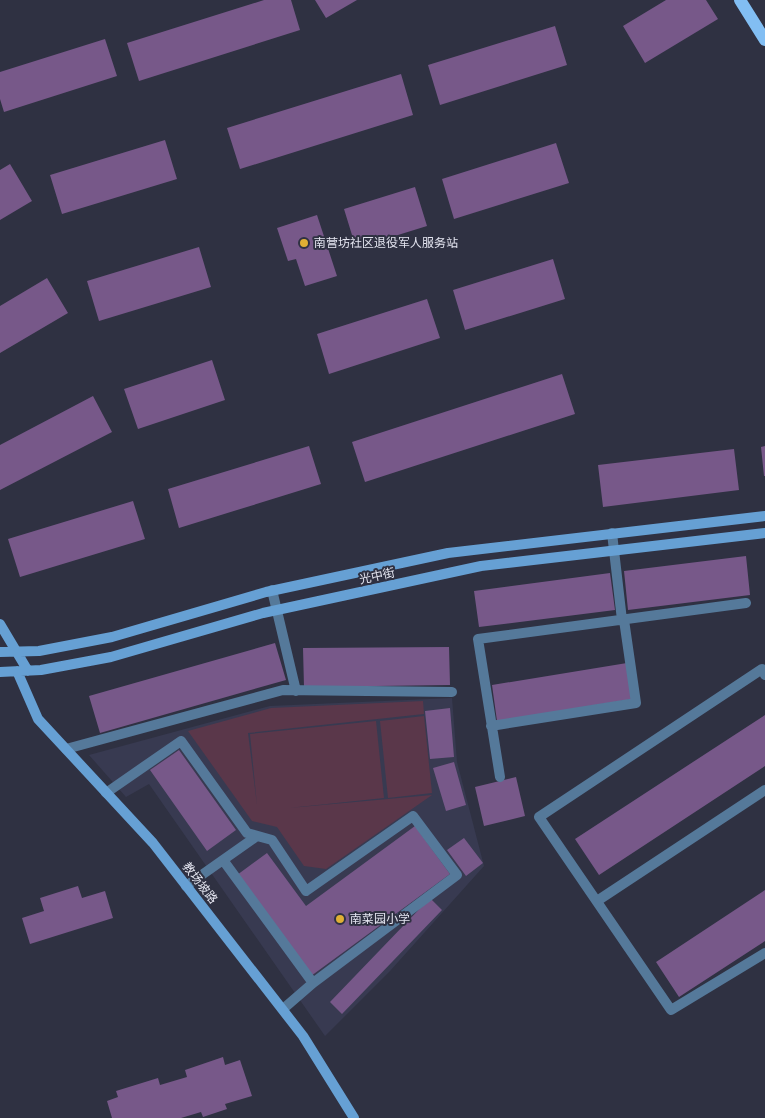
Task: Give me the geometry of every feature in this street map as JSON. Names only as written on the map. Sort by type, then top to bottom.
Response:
[{"type":"main road","points":[[740,0],[765,40]]},
{"type":"street","name":"光中街","points":[[0,652],[40,651],[112,636],[272,590],[448,553],[765,516]]},
{"type":"street","points":[[491,726],[636,703],[612,533]]},
{"type":"street","name":"光中街","points":[[8,672],[28,671],[111,657],[277,610],[481,566],[765,533]]},
{"type":"street","points":[[272,590],[296,691]]},
{"type":"street","points":[[500,777],[478,639],[746,603]]},
{"type":"street","points":[[0,624],[28,671]]},
{"type":"street","name":"教场坡路","points":[[0,662],[38,719],[153,843],[283,1009],[303,1036],[354,1118]]},
{"type":"street","points":[[765,675],[762,669],[539,817],[671,1010],[765,953]]},
{"type":"street","points":[[66,749],[283,690],[452,692]]},
{"type":"street","points":[[106,793],[181,741],[247,833],[272,840],[306,891],[413,816],[457,875],[313,983],[283,1009]]},
{"type":"street","points":[[597,901],[765,790]]},
{"type":"street","points":[[186,886],[257,836]]},
{"type":"street","points":[[223,860],[313,983]]},
{"type":"shaded area","name":"南菜园小学","points":[[452,698],[457,762],[484,866],[390,971],[325,1036],[149,784],[126,797],[89,755],[270,706]]},
{"type":"shaded area","points":[[423,701],[424,714],[248,733],[257,805],[250,734],[376,721],[384,798],[289,808],[432,795],[326,869],[304,866],[277,827],[252,821],[188,731],[271,708]]},
{"type":"shaded area","points":[[424,716],[432,793],[388,798],[380,721]]},
{"type":"building","points":[[264,0],[291,0],[300,30],[139,81],[127,43]]},
{"type":"building","points":[[315,0],[357,0],[326,18]]},
{"type":"building","points":[[666,0],[706,0],[718,19],[645,63],[623,26]]},
{"type":"building","points":[[555,26],[567,65],[440,105],[428,65]]},
{"type":"building","points":[[105,39],[117,76],[4,112],[0,99],[0,72]]},
{"type":"building","points":[[401,74],[413,115],[240,169],[227,128]]},
{"type":"building","points":[[165,140],[177,179],[62,214],[50,175]]},
{"type":"building","points":[[556,143],[569,183],[454,219],[442,179]]},
{"type":"building","points":[[10,164],[32,201],[0,220],[0,170]]},
{"type":"building","points":[[415,187],[427,226],[356,248],[344,209]]},
{"type":"building","name":"南营坊社区退役军人服务站","points":[[317,215],[337,276],[305,286],[296,259],[288,261],[277,228]]},
{"type":"building","points":[[199,247],[211,287],[99,321],[87,281]]},
{"type":"building","points":[[553,259],[565,299],[465,330],[453,290]]},
{"type":"building","points":[[47,278],[68,313],[0,353],[0,306]]},
{"type":"building","points":[[427,299],[440,338],[329,374],[317,334]]},
{"type":"building","points":[[212,360],[225,400],[138,429],[124,389]]},
{"type":"building","points":[[562,374],[575,414],[365,482],[352,442]]},
{"type":"building","points":[[93,396],[112,432],[0,490],[0,445]]},
{"type":"building","points":[[309,446],[321,484],[179,528],[168,489]]},
{"type":"building","points":[[765,446],[765,476],[764,476],[761,447]]},
{"type":"building","points":[[734,449],[739,490],[603,507],[598,465]]},
{"type":"building","points":[[133,501],[145,539],[20,577],[8,539]]},
{"type":"building","points":[[746,556],[750,595],[628,610],[624,571]]},
{"type":"building","points":[[610,573],[615,610],[479,627],[474,591]]},
{"type":"building","points":[[275,643],[286,680],[100,733],[89,696]]},
{"type":"building","points":[[449,647],[450,685],[304,687],[303,648]]},
{"type":"building","points":[[627,663],[633,699],[497,721],[492,685]]},
{"type":"building","points":[[450,708],[454,757],[430,759],[425,711]]},
{"type":"building","points":[[765,715],[765,766],[599,875],[575,839]]},
{"type":"building","points":[[179,750],[236,830],[207,851],[150,770]]},
{"type":"building","points":[[454,762],[466,805],[446,811],[433,768]]},
{"type":"building","points":[[516,777],[525,816],[484,826],[475,787]]},
{"type":"building","points":[[415,826],[450,874],[311,976],[237,875],[267,853],[306,906]]},
{"type":"building","points":[[464,838],[483,863],[466,876],[447,850]]},
{"type":"building","points":[[78,886],[82,898],[105,891],[113,918],[30,944],[22,918],[44,911],[40,898]]},
{"type":"building","points":[[765,890],[765,941],[679,997],[656,962]]},
{"type":"building","points":[[430,898],[442,910],[342,1014],[330,1002]]},
{"type":"building","points":[[223,1057],[225,1065],[240,1060],[252,1096],[225,1104],[227,1109],[203,1117],[201,1112],[181,1118],[112,1118],[107,1101],[118,1097],[116,1091],[158,1078],[160,1085],[187,1077],[185,1070]]},
{"type":"place","name":"南营坊社区退役军人服务站","points":[[304,243]]},
{"type":"place","name":"南菜园小学","points":[[340,919]]}]
